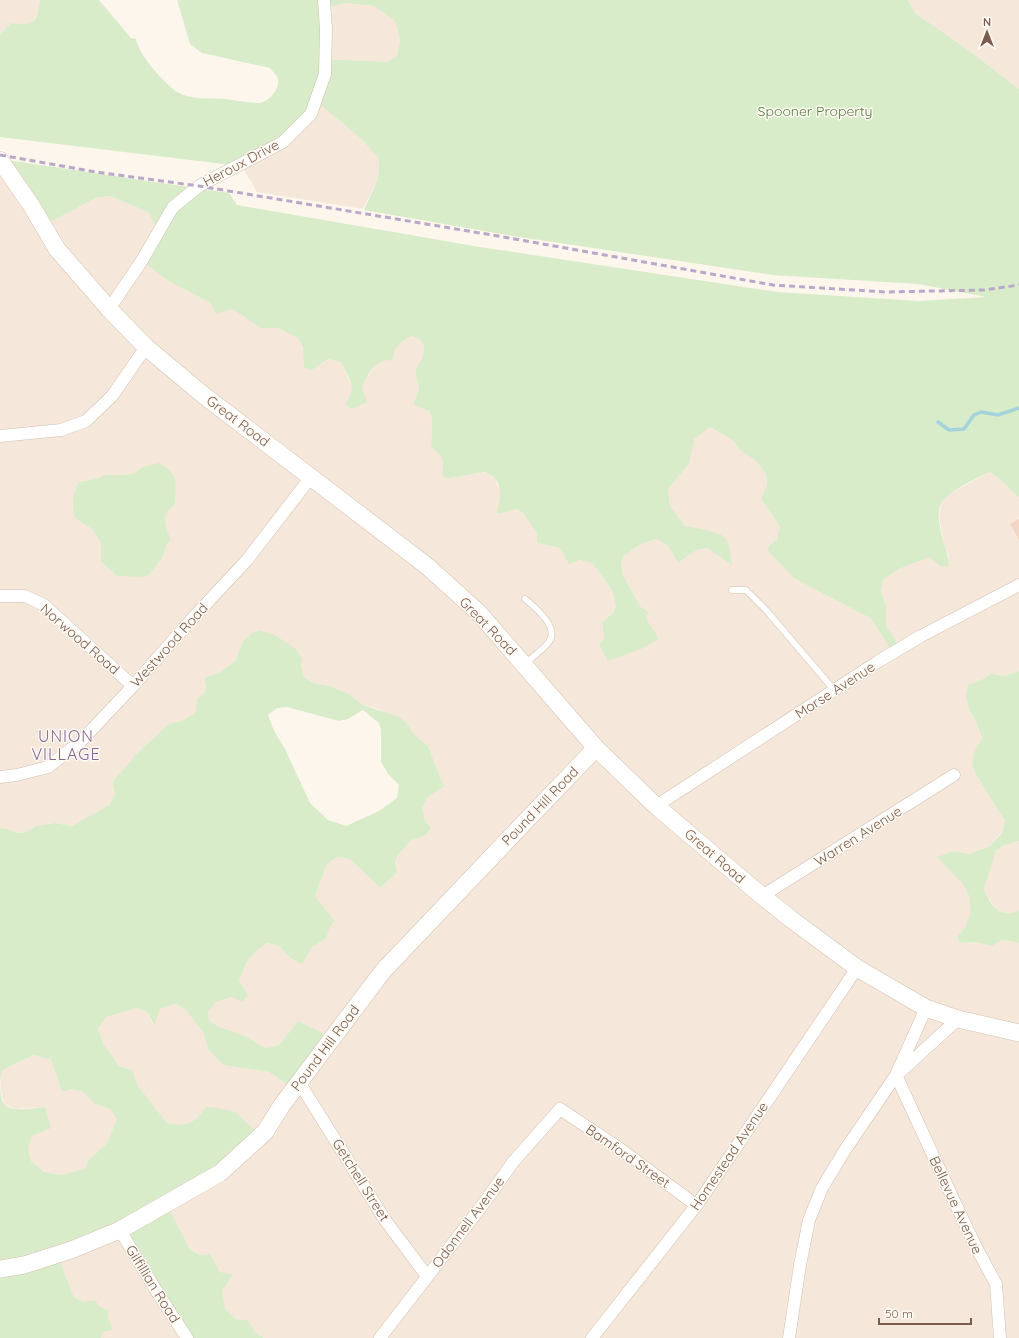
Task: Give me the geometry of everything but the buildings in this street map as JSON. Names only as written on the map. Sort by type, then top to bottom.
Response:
[{"type":"main road","name":"Great Road","points":[[3,167],[57,249],[109,309],[146,347],[202,394],[427,566],[479,613],[596,748],[656,806],[762,896],[857,968],[926,1008],[958,1019],[1019,1033]]},
{"type":"main road","name":"Pound Hill Road","points":[[0,1269],[38,1261],[71,1250],[120,1230],[220,1173],[265,1132],[282,1105],[383,972],[522,824],[596,748]]},
{"type":"street","name":"Heroux Drive","points":[[109,309],[141,262],[173,207],[199,186],[283,142],[311,114],[325,74],[326,29],[324,0]]},
{"type":"street","points":[[0,436],[61,430],[86,421],[112,396],[146,347]]},
{"type":"street","name":"Westwood Road","points":[[0,777],[17,775],[48,767],[81,741],[247,560],[311,477]]},
{"type":"street","name":"Morse Avenue","points":[[656,806],[920,636],[1019,585]]},
{"type":"street","name":"Norwood Road","points":[[0,596],[25,596],[44,605],[133,686]]},
{"type":"street","name":"Warren Avenue","points":[[762,896],[954,775]]},
{"type":"street","name":"Homestead Avenue","points":[[592,1338],[699,1202],[857,968]]},
{"type":"street","points":[[789,1338],[800,1265],[809,1220],[822,1188],[845,1150],[896,1075],[926,1008]]},
{"type":"street","points":[[896,1075],[958,1019]]},
{"type":"street","name":"Bellevue Avenue","points":[[896,1075],[961,1215],[996,1284],[1000,1338]]},
{"type":"street","name":"Getchell Street","points":[[299,1082],[385,1220],[427,1276]]},
{"type":"street","name":"Bamford Street","points":[[560,1109],[616,1146],[696,1204]]},
{"type":"street","name":"Odonnell Avenue","points":[[380,1338],[484,1203],[513,1162],[560,1109]]},
{"type":"street","name":"Gilfillian Road","points":[[120,1230],[157,1292],[187,1338]]},
{"type":"lane","points":[[732,590],[746,590],[766,610],[835,691]]},
{"type":"lane","points":[[524,664],[551,640],[548,622],[535,607],[525,599]]},
{"type":"shaded area","points":[[0,0],[40,0],[38,13],[32,22],[25,25],[11,23],[0,34]]},
{"type":"shaded area","points":[[908,0],[1019,0],[1019,89],[967,49],[915,13]]},
{"type":"shaded area","points":[[346,3],[374,6],[395,21],[400,40],[397,56],[388,62],[326,59],[324,8]]},
{"type":"shaded area","points":[[317,102],[361,139],[379,158],[378,179],[363,209],[257,192],[243,168]]},
{"type":"shaded area","points":[[0,163],[39,228],[96,198],[110,196],[148,212],[159,233],[167,280],[210,303],[232,309],[261,328],[278,328],[298,338],[312,370],[328,359],[341,362],[352,387],[350,398],[362,387],[375,365],[384,360],[393,352],[404,338],[412,336],[419,339],[424,346],[423,356],[415,371],[419,388],[413,403],[429,411],[432,418],[431,447],[442,457],[446,479],[485,472],[495,479],[500,491],[500,503],[496,513],[500,514],[516,509],[523,513],[537,533],[537,543],[560,548],[579,560],[592,563],[612,590],[616,606],[613,613],[602,622],[604,639],[647,620],[648,612],[640,606],[623,575],[621,563],[624,556],[641,544],[657,539],[668,546],[678,563],[697,550],[707,548],[732,565],[710,531],[685,526],[670,506],[668,489],[689,464],[693,439],[710,427],[732,440],[741,451],[755,460],[766,474],[767,484],[761,499],[780,527],[777,539],[769,546],[795,579],[870,618],[895,653],[901,649],[886,625],[886,605],[881,592],[883,580],[899,569],[929,557],[940,566],[949,558],[943,540],[939,517],[941,504],[947,495],[990,472],[1002,481],[1019,498],[1019,671],[1004,676],[990,673],[985,678],[968,685],[969,710],[978,727],[982,739],[974,752],[975,773],[1005,821],[1002,832],[990,846],[969,854],[954,851],[938,857],[963,884],[969,896],[972,913],[965,927],[957,937],[959,943],[973,942],[992,946],[1002,940],[1019,943],[1019,1338],[264,1338],[255,1332],[247,1320],[236,1319],[224,1309],[220,1272],[210,1255],[200,1255],[190,1249],[167,1205],[206,1107],[197,1119],[182,1126],[167,1123],[139,1087],[132,1070],[119,1066],[104,1045],[98,1029],[106,1017],[138,1008],[148,1013],[153,1025],[160,1009],[175,1004],[185,1009],[203,1032],[208,1049],[223,1065],[269,1072],[293,1089],[298,1021],[279,1045],[266,1048],[245,1036],[217,1026],[209,1020],[208,1012],[216,1002],[232,997],[244,968],[254,951],[267,943],[279,946],[289,957],[326,939],[330,927],[335,921],[315,896],[327,864],[338,857],[350,859],[380,888],[397,873],[395,862],[398,855],[411,840],[424,836],[425,820],[422,808],[428,797],[445,786],[428,746],[414,734],[406,722],[376,708],[363,705],[352,696],[344,692],[329,686],[313,683],[304,677],[301,664],[243,641],[235,661],[220,672],[204,678],[206,686],[204,693],[197,699],[195,713],[182,721],[170,723],[135,755],[132,761],[112,782],[115,794],[109,805],[72,826],[55,823],[36,826],[26,832],[17,833],[8,829],[0,828]],"holes":[[[142,467],[167,511],[164,522],[171,540],[166,545],[163,557],[149,575],[117,576],[101,562],[101,543],[92,529],[75,517],[73,509],[80,482],[99,478],[104,475],[133,474]]]},
{"type":"shaded area","points":[[1019,841],[1019,911],[1007,914],[995,909],[984,889],[996,851],[1003,846]]},
{"type":"shaded area","points":[[34,1055],[51,1060],[62,1092],[71,1089],[82,1091],[95,1104],[110,1109],[117,1119],[107,1143],[89,1160],[84,1169],[62,1175],[44,1172],[31,1161],[28,1148],[45,1107],[15,1109],[4,1104],[0,1078],[3,1070]]},
{"type":"shaded area","points":[[116,1230],[187,1338],[101,1338],[103,1332],[113,1330],[108,1318],[108,1310],[74,1297],[57,1254]]},
{"type":"green space","name":"Spooner Property","points":[[40,0],[99,0],[131,38],[136,39],[141,52],[152,68],[165,82],[182,95],[258,103],[265,101],[275,92],[278,84],[278,78],[275,74],[270,68],[202,53],[190,44],[177,0],[908,0],[915,13],[967,49],[1019,89],[1019,498],[1002,481],[990,472],[955,490],[944,499],[939,512],[939,520],[942,537],[948,556],[949,567],[940,566],[929,557],[899,569],[883,580],[881,592],[886,605],[886,625],[901,649],[894,653],[870,618],[795,579],[768,551],[769,546],[777,539],[780,527],[761,499],[767,484],[766,474],[755,460],[741,451],[732,440],[710,427],[694,439],[689,464],[668,489],[670,506],[685,526],[708,530],[724,537],[729,546],[732,565],[707,548],[697,550],[678,563],[668,546],[657,539],[641,544],[624,556],[621,563],[623,575],[640,606],[648,612],[647,620],[659,639],[641,649],[608,661],[599,645],[604,639],[602,622],[613,613],[616,606],[612,590],[592,563],[579,560],[569,564],[560,548],[537,543],[537,533],[523,513],[516,509],[500,514],[496,513],[500,495],[499,485],[494,478],[485,472],[446,479],[442,473],[442,458],[431,447],[432,418],[429,411],[413,404],[419,388],[415,371],[423,356],[424,346],[419,339],[412,336],[405,340],[396,348],[392,360],[380,362],[373,368],[362,387],[367,402],[351,409],[345,404],[351,393],[351,383],[341,362],[328,359],[312,370],[304,367],[303,348],[298,338],[278,328],[261,328],[232,309],[216,314],[210,303],[167,280],[146,264],[159,233],[148,212],[110,196],[96,198],[39,228],[0,159],[229,193],[237,205],[480,247],[778,292],[918,301],[986,297],[918,284],[772,275],[507,235],[364,210],[378,179],[379,158],[361,139],[317,102],[299,125],[252,155],[232,165],[0,137],[0,34],[11,23],[25,24],[33,21],[36,18]],"holes":[[[346,3],[374,6],[395,21],[400,40],[397,56],[388,62],[326,59],[325,8]]]},
{"type":"green space","points":[[159,463],[170,471],[176,485],[175,504],[167,513],[165,521],[171,540],[166,545],[163,557],[149,575],[142,577],[117,576],[101,562],[101,543],[92,529],[75,518],[73,497],[77,485],[80,482],[99,478],[104,475],[133,474],[142,467]]},
{"type":"green space","points":[[259,630],[275,635],[297,650],[302,660],[301,664],[304,677],[313,683],[329,686],[344,692],[352,696],[363,705],[397,716],[406,722],[414,734],[428,746],[445,786],[428,797],[422,808],[425,820],[431,829],[424,836],[411,840],[398,855],[395,862],[397,873],[380,888],[350,859],[338,857],[327,864],[315,896],[335,921],[330,927],[326,939],[312,947],[302,964],[289,957],[279,946],[267,943],[256,951],[249,959],[239,981],[248,995],[242,1002],[232,997],[216,1002],[208,1012],[209,1020],[217,1026],[245,1036],[266,1048],[279,1045],[298,1021],[329,1036],[293,1089],[269,1072],[223,1065],[208,1049],[203,1032],[185,1009],[175,1004],[160,1009],[154,1025],[148,1013],[138,1008],[106,1017],[98,1029],[104,1045],[119,1066],[132,1070],[139,1087],[167,1123],[180,1125],[190,1123],[206,1107],[213,1107],[235,1112],[260,1135],[167,1205],[190,1249],[200,1255],[210,1254],[220,1272],[233,1275],[222,1290],[225,1309],[236,1319],[247,1320],[255,1332],[264,1338],[187,1338],[121,1229],[57,1254],[74,1297],[84,1302],[95,1300],[99,1306],[108,1310],[108,1318],[113,1330],[103,1332],[101,1338],[0,1338],[0,1085],[2,1100],[8,1107],[23,1109],[45,1107],[51,1128],[32,1136],[28,1148],[31,1161],[44,1172],[61,1175],[84,1169],[89,1160],[107,1143],[117,1119],[110,1109],[95,1104],[82,1091],[71,1089],[62,1092],[51,1060],[34,1055],[3,1070],[0,1078],[0,828],[8,829],[17,833],[26,832],[36,826],[55,823],[72,826],[109,805],[115,794],[112,782],[135,755],[170,723],[182,721],[195,713],[197,699],[204,693],[206,686],[204,678],[220,672],[235,661],[243,641],[252,633]],"holes":[[[287,707],[339,721],[348,719],[363,710],[379,723],[381,730],[381,762],[388,774],[399,785],[397,798],[379,811],[346,826],[328,820],[310,803],[285,749],[274,731],[268,715],[277,708]]]},
{"type":"green space","points":[[1019,671],[1019,841],[1003,846],[996,851],[984,889],[997,910],[1003,913],[1010,913],[1019,910],[1019,943],[1002,940],[992,946],[974,942],[959,943],[957,937],[965,927],[971,913],[969,896],[963,884],[937,857],[954,851],[969,854],[990,846],[1002,833],[1005,821],[975,773],[972,764],[974,752],[982,738],[969,709],[966,697],[968,685],[985,678],[990,673],[1004,676]]},
{"type":"waterway","points":[[938,422],[949,430],[964,429],[974,415],[981,412],[998,415],[1019,408]]},
{"type":"railway","points":[[0,155],[96,172],[199,186],[492,235],[773,285],[885,292],[984,290],[1019,285]]},
{"type":"district","name":"UNION VILLAGE","points":[[66,745]]}]
